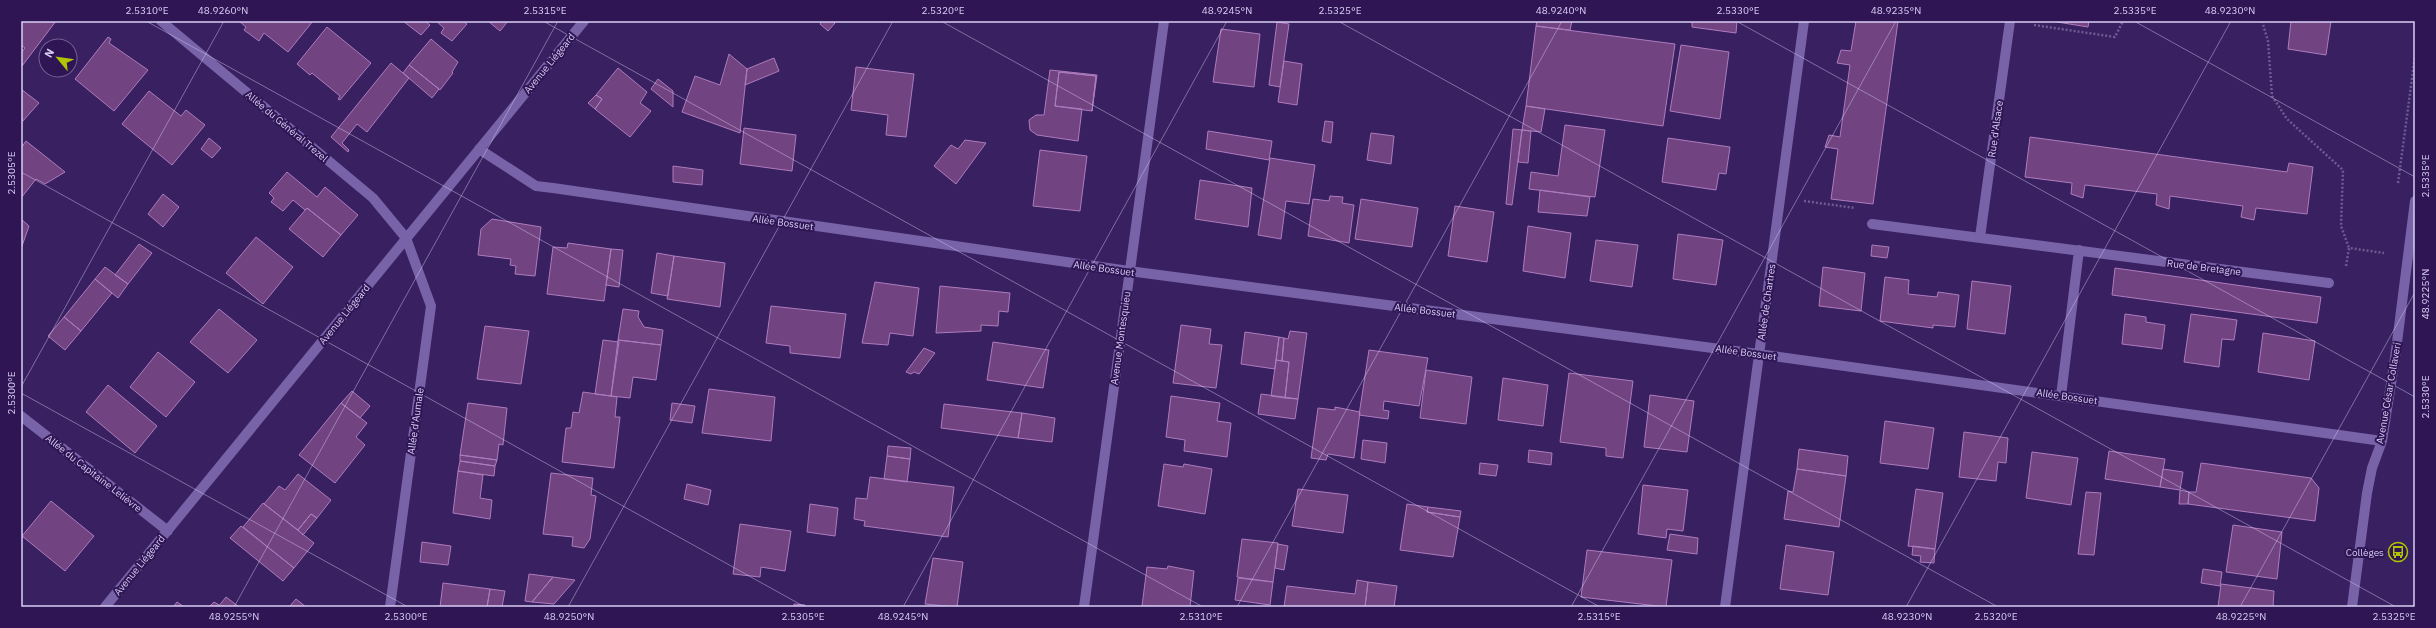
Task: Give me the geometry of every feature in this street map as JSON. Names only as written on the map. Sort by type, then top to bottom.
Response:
[{"type":"street","name":"Allée du Général Trezel","points":[[161,21],[373,198],[406,238]]},
{"type":"street","name":"Avenue Liégeard","points":[[105,607],[584,21]]},
{"type":"street","name":"Avenue Montesquieu","points":[[1084,607],[1164,21]]},
{"type":"street","name":"Allée de Chartres","points":[[1725,607],[1804,21]]},
{"type":"street","name":"Rue d'Alsace","points":[[1980,237],[2010,21]]},
{"type":"street","name":"Allée Bossuet","points":[[479,149],[536,186],[1129,272],[1758,354],[2382,440]]},
{"type":"street","name":"Avenue César Collaveri","points":[[2352,607],[2367,493],[2372,468],[2382,440],[2395,358],[2415,201]]},
{"type":"street","name":"Rue de Bretagne","points":[[1872,224],[2329,283]]},
{"type":"street","name":"Allée d'Aumale","points":[[390,607],[431,306],[406,238]]},
{"type":"street","points":[[2061,396],[2079,250]]},
{"type":"street","name":"Allée du Capitaine Lelièvre","points":[[21,416],[168,531]]},
{"type":"path","points":[[2010,21],[2115,37],[2123,21]]},
{"type":"path","points":[[2262,21],[2268,41],[2272,96],[2287,119],[2343,170],[2341,226],[2349,248],[2343,285],[2329,283]]},
{"type":"path","points":[[1780,198],[1874,210],[1872,224]]},
{"type":"path","points":[[2349,248],[2407,257]]},
{"type":"building","points":[[21,21],[56,21],[43,38],[38,38],[38,45],[22,66],[21,53],[25,48],[21,45]]},
{"type":"building","points":[[239,21],[313,21],[288,52],[264,33],[259,41],[244,30],[246,27]]},
{"type":"building","points":[[403,21],[425,21],[430,25],[421,35]]},
{"type":"building","points":[[436,21],[463,21],[467,24],[452,41],[441,33],[444,28]]},
{"type":"building","points":[[488,21],[508,21],[500,31]]},
{"type":"building","points":[[822,21],[833,21],[835,23],[828,31],[820,24]]},
{"type":"building","points":[[1537,21],[1572,21],[1570,30],[1536,26]]},
{"type":"building","points":[[1692,21],[1737,21],[1736,33],[1692,27]]},
{"type":"building","points":[[1856,21],[1898,21],[1873,204],[1831,199],[1838,149],[1825,147],[1829,135],[1840,137],[1850,65],[1837,63],[1841,50],[1851,51]]},
{"type":"building","points":[[2051,21],[2089,21],[2088,27]]},
{"type":"building","points":[[2291,21],[2331,21],[2326,55],[2288,49]]},
{"type":"building","points":[[1277,22],[1289,24],[1280,87],[1269,85]]},
{"type":"building","points":[[1536,26],[1675,44],[1663,126],[1526,106]]},
{"type":"building","points":[[327,27],[371,63],[340,100],[338,99],[340,96],[312,73],[310,75],[297,64]]},
{"type":"building","points":[[1221,29],[1260,34],[1254,87],[1213,82]]},
{"type":"building","points":[[108,37],[111,39],[109,43],[148,70],[114,111],[75,79],[78,78],[78,75]]},
{"type":"building","points":[[431,39],[458,62],[452,72],[453,73],[440,90],[409,65]]},
{"type":"building","points":[[1681,45],[1729,52],[1720,119],[1670,111]]},
{"type":"building","points":[[729,54],[747,69],[740,133],[682,112],[695,76],[720,85]]},
{"type":"building","points":[[774,58],[779,71],[745,85],[747,69]]},
{"type":"building","points":[[1284,61],[1302,64],[1297,105],[1278,102]]},
{"type":"building","points":[[391,63],[409,78],[367,132],[357,124],[342,143],[349,150],[348,152],[331,137]]},
{"type":"building","points":[[409,65],[439,89],[432,98],[403,73]]},
{"type":"building","points":[[856,67],[914,74],[906,137],[886,135],[888,115],[851,110]]},
{"type":"building","points":[[618,68],[647,92],[640,103],[651,111],[630,137],[595,109],[602,99],[596,95]]},
{"type":"building","points":[[1050,70],[1097,75],[1092,111],[1096,76],[1059,72],[1055,106],[1082,109],[1078,141],[1037,135],[1030,130],[1029,120],[1036,115],[1044,115]]},
{"type":"building","points":[[1059,72],[1096,76],[1092,111],[1055,106]]},
{"type":"building","points":[[658,79],[673,91],[673,107],[651,89]]},
{"type":"building","points":[[21,89],[39,103],[21,123]]},
{"type":"building","points":[[149,91],[181,116],[186,110],[205,125],[172,165],[122,124]]},
{"type":"building","points":[[596,95],[602,99],[595,109],[588,103]]},
{"type":"building","points":[[1526,106],[1545,109],[1541,132],[1522,130]]},
{"type":"building","points":[[1325,121],[1333,122],[1331,143],[1322,141]]},
{"type":"building","points":[[1565,125],[1605,130],[1595,197],[1529,189],[1531,172],[1558,176]]},
{"type":"building","points":[[744,128],[796,135],[792,171],[740,164]]},
{"type":"building","points":[[1513,129],[1522,130],[1512,205],[1506,204]]},
{"type":"building","points":[[1522,130],[1531,131],[1528,163],[1518,162]]},
{"type":"building","points":[[1208,131],[1272,141],[1269,160],[1206,149]]},
{"type":"building","points":[[1371,133],[1394,136],[1391,164],[1367,160]]},
{"type":"building","points":[[2030,137],[2287,172],[2289,163],[2313,167],[2307,214],[2256,208],[2254,220],[2241,217],[2243,206],[2170,196],[2169,209],[2156,205],[2157,194],[2085,185],[2083,198],[2071,194],[2072,183],[2025,177]]},
{"type":"building","points":[[209,138],[221,148],[212,158],[201,149]]},
{"type":"building","points":[[1668,138],[1730,147],[1726,174],[1719,173],[1716,190],[1662,182]]},
{"type":"building","points":[[965,140],[986,143],[956,184],[934,166],[951,145],[958,149]]},
{"type":"building","points":[[26,141],[65,172],[45,184],[36,179],[21,198],[21,148]]},
{"type":"building","points":[[1040,150],[1087,156],[1080,211],[1033,206]]},
{"type":"building","points":[[1270,158],[1315,165],[1309,204],[1286,201],[1281,239],[1258,235]]},
{"type":"building","points":[[673,166],[703,170],[702,185],[673,182]]},
{"type":"building","points":[[287,172],[317,197],[325,187],[358,215],[341,235],[307,208],[305,210],[293,200],[283,211],[271,202],[274,198],[269,193]]},
{"type":"building","points":[[1200,180],[1252,188],[1248,227],[1195,219]]},
{"type":"building","points":[[1540,190],[1590,197],[1587,216],[1538,212]]},
{"type":"building","points":[[163,194],[179,207],[163,227],[148,214]]},
{"type":"building","points":[[1330,196],[1343,197],[1342,203],[1354,205],[1349,243],[1308,236],[1313,199],[1329,201]]},
{"type":"building","points":[[1361,199],[1418,208],[1412,247],[1355,239]]},
{"type":"building","points":[[1455,206],[1494,212],[1487,262],[1448,256]]},
{"type":"building","points":[[307,208],[341,235],[323,257],[289,229]]},
{"type":"building","points":[[21,219],[29,226],[22,246],[21,245]]},
{"type":"building","points":[[492,219],[541,227],[535,276],[515,274],[516,266],[510,265],[511,259],[478,255],[481,229]]},
{"type":"building","points":[[1528,226],[1571,233],[1565,278],[1523,271]]},
{"type":"building","points":[[1678,234],[1723,240],[1716,285],[1673,279]]},
{"type":"building","points":[[256,237],[293,267],[263,304],[226,273]]},
{"type":"building","points":[[1596,240],[1638,245],[1632,287],[1590,281]]},
{"type":"building","points":[[568,243],[611,249],[604,301],[547,294],[553,247],[567,248]]},
{"type":"building","points":[[139,244],[152,253],[128,284],[115,275]]},
{"type":"building","points":[[1872,245],[1889,247],[1887,258],[1871,256]]},
{"type":"building","points":[[611,249],[623,250],[619,287],[606,285]]},
{"type":"building","points":[[657,253],[674,256],[668,296],[651,293]]},
{"type":"building","points":[[674,256],[725,263],[720,307],[667,299]]},
{"type":"building","points":[[105,267],[128,284],[118,298],[95,279]]},
{"type":"building","points":[[1823,267],[1865,273],[1861,311],[1819,306]]},
{"type":"building","points":[[2115,268],[2321,297],[2317,323],[2112,295]]},
{"type":"building","points":[[1885,277],[1909,280],[1908,294],[1937,297],[1938,292],[1959,295],[1955,327],[1933,325],[1933,328],[1880,321]]},
{"type":"building","points":[[95,279],[112,293],[81,331],[64,317]]},
{"type":"building","points":[[1972,281],[2011,286],[2005,334],[1967,329]]},
{"type":"building","points":[[875,282],[919,288],[913,336],[890,333],[888,345],[862,343]]},
{"type":"building","points":[[940,286],[1010,293],[1008,312],[999,311],[998,326],[981,325],[981,331],[936,333]]},
{"type":"building","points":[[771,306],[846,314],[840,358],[790,353],[790,346],[766,343]]},
{"type":"building","points":[[219,309],[257,340],[228,373],[190,342]]},
{"type":"building","points":[[623,309],[639,311],[638,317],[644,327],[663,330],[661,345],[618,340]]},
{"type":"building","points":[[2125,314],[2146,317],[2146,322],[2165,325],[2162,349],[2122,344]]},
{"type":"building","points":[[2191,314],[2237,320],[2234,340],[2222,339],[2219,367],[2184,362]]},
{"type":"building","points":[[64,317],[81,331],[65,350],[48,336]]},
{"type":"building","points":[[1181,325],[1211,329],[1209,344],[1222,345],[1216,388],[1173,383]]},
{"type":"building","points":[[485,326],[529,331],[521,384],[477,379]]},
{"type":"building","points":[[1290,331],[1307,333],[1298,399],[1285,398],[1289,362],[1282,361],[1284,338],[1288,339]]},
{"type":"building","points":[[1245,332],[1279,337],[1275,369],[1241,364]]},
{"type":"building","points":[[2263,333],[2315,341],[2309,380],[2258,372]]},
{"type":"building","points":[[1279,337],[1284,338],[1282,361],[1276,360]]},
{"type":"building","points":[[603,340],[619,342],[611,396],[595,394]]},
{"type":"building","points":[[618,340],[661,345],[656,380],[633,377],[630,398],[611,396]]},
{"type":"building","points":[[993,342],[1049,350],[1043,388],[987,380]]},
{"type":"building","points":[[924,348],[935,353],[919,374],[914,372],[911,374],[906,372]]},
{"type":"building","points":[[1369,350],[1428,358],[1419,406],[1384,401],[1383,410],[1389,411],[1388,419],[1359,415]]},
{"type":"building","points":[[158,352],[195,382],[166,417],[130,387]]},
{"type":"building","points":[[1276,360],[1289,362],[1285,398],[1271,396]]},
{"type":"building","points":[[1426,370],[1472,377],[1466,424],[1420,418]]},
{"type":"building","points":[[1569,373],[1633,381],[1623,458],[1606,456],[1606,448],[1560,442]]},
{"type":"building","points":[[1503,378],[1548,385],[1543,426],[1498,420]]},
{"type":"building","points":[[108,385],[157,426],[135,453],[86,412]]},
{"type":"building","points":[[709,389],[775,397],[771,441],[702,433]]},
{"type":"building","points":[[352,391],[370,406],[360,418],[341,403]]},
{"type":"building","points":[[583,392],[617,397],[615,417],[620,417],[614,468],[562,462],[566,428],[571,428],[573,412],[579,413]]},
{"type":"building","points":[[1261,394],[1298,399],[1295,419],[1258,414]]},
{"type":"building","points":[[1650,395],[1694,401],[1687,452],[1644,447]]},
{"type":"building","points":[[1171,396],[1220,403],[1217,421],[1231,423],[1227,457],[1184,451],[1185,440],[1166,437]]},
{"type":"building","points":[[341,403],[367,423],[356,437],[365,445],[335,483],[299,455]]},
{"type":"building","points":[[468,403],[507,408],[503,445],[499,444],[497,460],[460,455]]},
{"type":"building","points":[[672,403],[695,406],[692,423],[670,420]]},
{"type":"building","points":[[944,404],[1022,413],[1018,438],[941,428]]},
{"type":"building","points":[[1335,407],[1360,412],[1354,458],[1328,454],[1326,460],[1311,458],[1318,408],[1335,410]]},
{"type":"building","points":[[1022,413],[1055,418],[1052,442],[1018,438]]},
{"type":"building","points":[[1885,421],[1934,428],[1928,469],[1880,463]]},
{"type":"building","points":[[1964,432],[2008,438],[2006,463],[1998,462],[1996,481],[1959,477]]},
{"type":"building","points":[[1363,440],[1387,443],[1385,463],[1361,459]]},
{"type":"building","points":[[888,446],[911,448],[910,459],[887,456]]},
{"type":"building","points":[[1799,449],[1848,456],[1846,476],[1797,469]]},
{"type":"building","points":[[1529,450],[1552,453],[1551,465],[1528,462]]},
{"type":"building","points":[[2109,451],[2165,459],[2160,487],[2105,479]]},
{"type":"building","points":[[2032,452],[2078,458],[2071,505],[2026,498]]},
{"type":"building","points":[[460,455],[497,460],[495,466],[460,461]]},
{"type":"building","points":[[887,456],[910,459],[907,482],[884,479]]},
{"type":"building","points":[[460,461],[495,466],[494,476],[458,471]]},
{"type":"building","points":[[1480,463],[1498,465],[1496,476],[1479,474]]},
{"type":"building","points":[[2201,463],[2311,478],[2319,488],[2315,521],[2188,504],[2189,492],[2196,492]]},
{"type":"building","points":[[1164,464],[1183,467],[1184,464],[1212,469],[1205,514],[1158,506]]},
{"type":"building","points":[[1797,469],[1846,476],[1839,527],[1784,519],[1788,491],[1793,492]]},
{"type":"building","points":[[2163,469],[2183,472],[2180,490],[2160,487]]},
{"type":"building","points":[[458,471],[483,475],[480,498],[492,500],[490,519],[453,513]]},
{"type":"building","points":[[551,473],[593,478],[591,495],[596,496],[590,539],[584,548],[572,546],[573,537],[543,534]]},
{"type":"building","points":[[298,474],[331,500],[317,518],[311,514],[298,530],[264,504],[279,486],[285,490]]},
{"type":"building","points":[[870,477],[954,487],[948,537],[864,526],[865,521],[854,519],[856,498],[867,499]]},
{"type":"building","points":[[687,484],[711,490],[708,505],[684,499]]},
{"type":"building","points":[[1643,485],[1688,490],[1683,531],[1667,529],[1666,538],[1638,534]]},
{"type":"building","points":[[1298,489],[1348,495],[1343,533],[1292,526]]},
{"type":"building","points":[[1916,489],[1943,493],[1935,549],[1908,546]]},
{"type":"building","points":[[2180,490],[2189,492],[2188,504],[2179,504]]},
{"type":"building","points":[[2086,492],[2101,493],[2094,555],[2078,554]]},
{"type":"building","points":[[51,501],[94,536],[65,571],[22,536]]},
{"type":"building","points":[[263,503],[314,543],[294,568],[243,527]]},
{"type":"building","points":[[810,504],[838,508],[835,536],[807,532]]},
{"type":"building","points":[[1407,504],[1428,507],[1427,512],[1460,517],[1453,557],[1400,550]]},
{"type":"building","points":[[1428,507],[1461,511],[1460,517],[1427,512]]},
{"type":"building","points":[[311,514],[317,518],[303,535],[298,530]]},
{"type":"building","points":[[740,524],[791,531],[785,571],[761,567],[760,577],[733,574]]},
{"type":"building","points":[[2233,525],[2282,532],[2277,579],[2226,572]]},
{"type":"building","points":[[241,526],[294,568],[283,581],[230,538]]},
{"type":"building","points":[[1670,534],[1698,538],[1697,554],[1667,550]]},
{"type":"building","points":[[1242,539],[1278,543],[1273,582],[1237,577]]},
{"type":"building","points":[[422,542],[451,546],[448,565],[420,562]]},
{"type":"building","points":[[1278,544],[1288,546],[1284,570],[1275,568]]},
{"type":"building","points":[[1786,545],[1834,552],[1828,595],[1780,589]]},
{"type":"building","points":[[1913,546],[1935,549],[1934,563],[1920,562],[1921,556],[1912,555]]},
{"type":"building","points":[[1587,550],[1672,560],[1666,607],[1581,597]]},
{"type":"building","points":[[933,558],[963,562],[957,607],[925,604]]},
{"type":"building","points":[[1168,566],[1194,571],[1190,607],[1142,606],[1147,567],[1167,569]]},
{"type":"building","points":[[2203,569],[2222,572],[2220,586],[2201,583]]},
{"type":"building","points":[[529,574],[553,577],[532,602],[525,601]]},
{"type":"building","points":[[553,577],[575,580],[554,604],[532,602]]},
{"type":"building","points":[[1238,578],[1273,582],[1270,605],[1235,600]]},
{"type":"building","points":[[1357,580],[1368,582],[1365,607],[1284,607],[1287,586],[1355,594]]},
{"type":"building","points":[[1368,582],[1397,586],[1394,607],[1365,607]]},
{"type":"building","points":[[443,583],[490,589],[487,607],[440,607]]},
{"type":"building","points":[[2221,584],[2274,591],[2273,607],[2218,607]]},
{"type":"building","points":[[490,589],[505,591],[502,607],[487,607]]},
{"type":"building","points":[[226,597],[239,607],[218,607]]},
{"type":"building","points":[[296,599],[306,607],[289,607]]},
{"type":"building","points":[[177,602],[184,607],[173,607]]},
{"type":"building","points":[[214,602],[219,605],[218,607],[210,606]]},
{"type":"building","points":[[794,604],[805,605],[805,607],[794,607]]},
{"type":"place","name":"Collèges","points":[[2398,552]]}]
